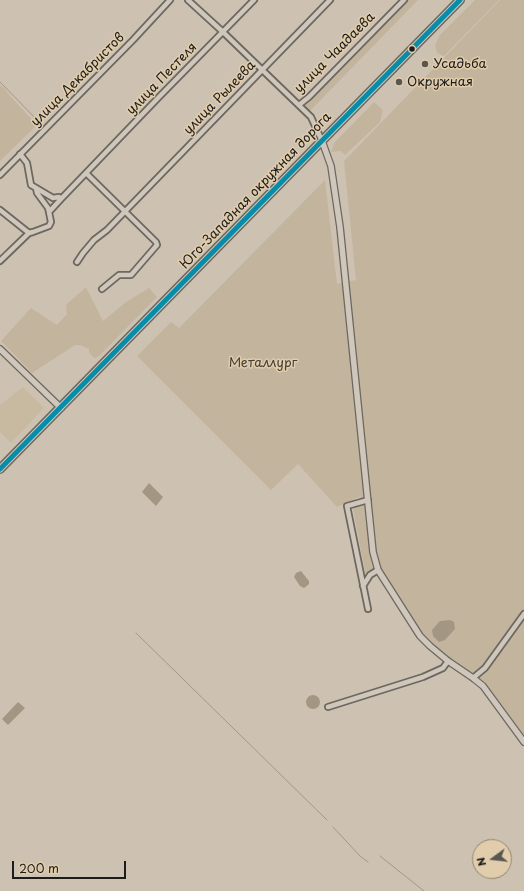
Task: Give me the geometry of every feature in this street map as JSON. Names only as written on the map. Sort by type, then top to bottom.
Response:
[{"type":"highway","name":"Юго-Западная окружная дорога","points":[[61,408],[458,1]]},
{"type":"highway","points":[[0,469],[61,408]]},
{"type":"street","name":"улица Декабристов","points":[[0,175],[133,40],[170,0]]},
{"type":"street","points":[[188,0],[311,117],[322,141],[331,166],[340,227],[373,552],[378,570],[420,636],[448,661],[473,678],[489,694],[524,742]]},
{"type":"street","name":"улица Пестеля","points":[[49,212],[254,0]]},
{"type":"street","name":"улица Рылеева","points":[[77,262],[82,253],[107,230],[330,0]]},
{"type":"street","name":"улица Чаадаева","points":[[299,105],[309,97],[404,0]]},
{"type":"street","points":[[20,154],[27,162],[31,185],[53,198],[59,197],[61,199]]},
{"type":"street","points":[[86,173],[156,242],[157,245],[131,274],[119,275],[102,289]]},
{"type":"street","points":[[0,261],[29,232],[49,226],[50,222],[48,208],[37,193],[36,188]]},
{"type":"street","points":[[0,210],[29,232]]},
{"type":"street","points":[[0,349],[61,408]]},
{"type":"street","points":[[368,500],[347,506],[368,609]]},
{"type":"street","points":[[363,586],[370,575],[378,570]]},
{"type":"street","points":[[473,678],[485,668],[524,614]]},
{"type":"street","points":[[328,707],[393,688],[423,677],[443,668],[448,661]]},
{"type":"shaded area","points":[[23,387],[44,408],[11,443],[0,432],[0,405]]},
{"type":"shaded area","points":[[149,483],[163,497],[156,506],[142,492]]},
{"type":"shaded area","points":[[301,571],[309,581],[309,584],[304,588],[300,586],[294,577],[296,573]]},
{"type":"shaded area","points":[[450,620],[454,622],[455,629],[445,640],[439,642],[433,636],[432,630],[440,621]]},
{"type":"shaded area","points":[[310,695],[316,695],[320,699],[320,705],[316,709],[310,709],[306,705],[306,699]]},
{"type":"shaded area","points":[[18,702],[25,708],[8,725],[2,719]]},
{"type":"green space","points":[[407,0],[418,0],[309,112],[303,107]]},
{"type":"green space","points":[[475,0],[499,0],[444,56],[437,53],[435,45],[440,35]]},
{"type":"green space","name":"Металлург","points":[[500,0],[524,0],[524,742],[489,694],[430,646],[378,570],[370,575],[367,583],[353,508],[361,496],[337,507],[298,464],[271,490],[137,356],[171,322],[179,328],[325,180],[337,284],[356,280],[344,161]]},
{"type":"green space","points":[[0,85],[37,125],[0,161]]},
{"type":"green space","points":[[374,102],[383,110],[380,122],[345,155],[341,151],[331,152],[334,143]]},
{"type":"green space","points":[[86,287],[103,321],[126,302],[149,288],[157,297],[99,356],[95,358],[89,352],[89,349],[80,345],[75,345],[32,373],[1,341],[31,308],[57,325],[67,314],[66,305]]},
{"type":"waterway","points":[[0,82],[42,125]]},
{"type":"waterway","points":[[136,633],[327,820]]},
{"type":"waterway","points":[[333,827],[360,856],[368,862]]},
{"type":"waterway","points":[[380,856],[424,891]]},
{"type":"transit line","points":[[0,469],[460,0]]},
{"type":"place","name":"Усадьба","points":[[425,64]]},
{"type":"place","name":"Окружная","points":[[399,82]]}]
